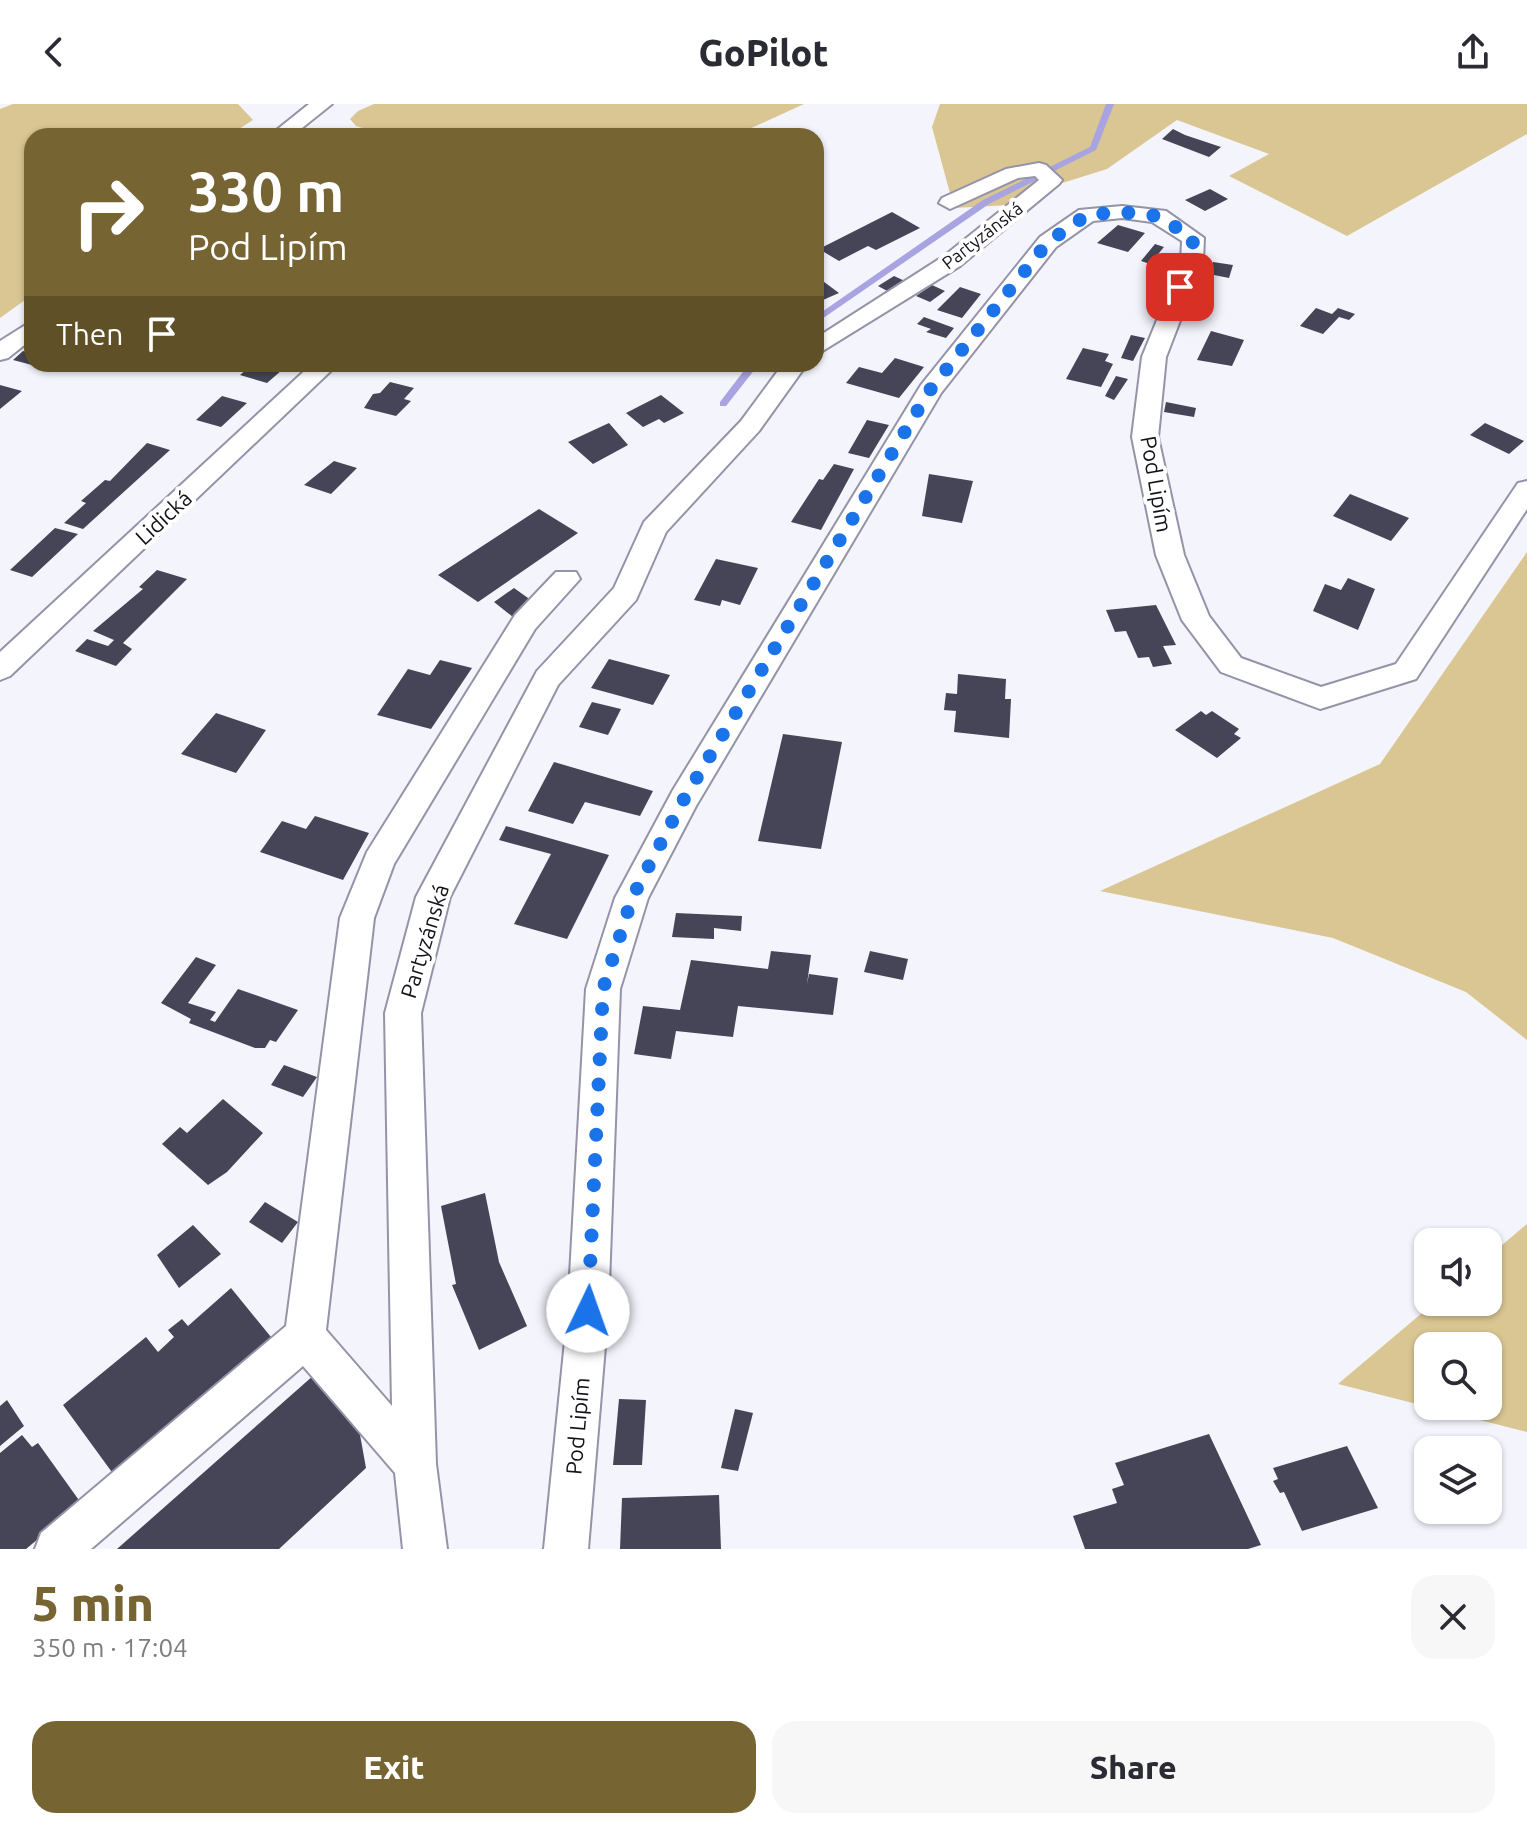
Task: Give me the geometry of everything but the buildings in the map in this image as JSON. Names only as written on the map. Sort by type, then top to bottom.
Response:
[{"type":"street","points":[[290,128],[322,104]]},
{"type":"street","name":"Partyzánská","points":[[824,343],[952,261],[1052,180],[1039,169],[1013,173],[950,203]]},
{"type":"street","name":"Pod Lipím","points":[[566,1549],[588,1311],[603,989],[632,898],[684,799],[930,390],[1048,242],[1087,215],[1122,212],[1158,216],[1193,238],[1192,261],[1154,357],[1145,437],[1170,555],[1196,620],[1231,665],[1320,698],[1406,672],[1527,489]]},
{"type":"street","points":[[0,353],[24,334]]},
{"type":"street","name":"Lidická","points":[[0,669],[317,372]]},
{"type":"street","name":"Partyzánská","points":[[425,1549],[415,1464],[403,1013],[433,897],[547,679],[626,593],[654,528],[750,426],[789,372]]},
{"type":"street","points":[[57,1549],[305,1337],[357,918],[379,861],[525,622],[566,579]]},
{"type":"street","points":[[305,1337],[415,1464]]},
{"type":"shaded area","points":[[13,104],[238,104],[253,120],[240,128],[24,128],[24,301],[0,318],[0,109]]},
{"type":"shaded area","points":[[374,104],[804,104],[752,128],[363,128],[350,119],[358,111]]},
{"type":"shaded area","points":[[940,104],[1527,104],[1527,134],[1347,236],[1229,176],[1269,154],[1177,120],[1107,169],[1024,195],[1010,205],[954,208],[932,127]]},
{"type":"shaded area","points":[[1527,552],[1527,1040],[1466,992],[1333,938],[1100,891],[1380,764]]},
{"type":"shaded area","points":[[1527,1224],[1527,1432],[1480,1420],[1502,1420],[1502,1332],[1414,1332],[1414,1403],[1338,1384],[1418,1316],[1502,1316],[1502,1245]]},
{"type":"waterway","points":[[824,314],[986,202],[1093,148],[1110,104]]},
{"type":"waterway","points":[[723,404],[748,372]]},
{"type":"route","points":[[588,1311],[603,989],[632,898],[684,799],[930,390],[1048,242],[1087,215],[1122,212],[1158,216],[1193,238],[1192,261],[1180,287]]}]
